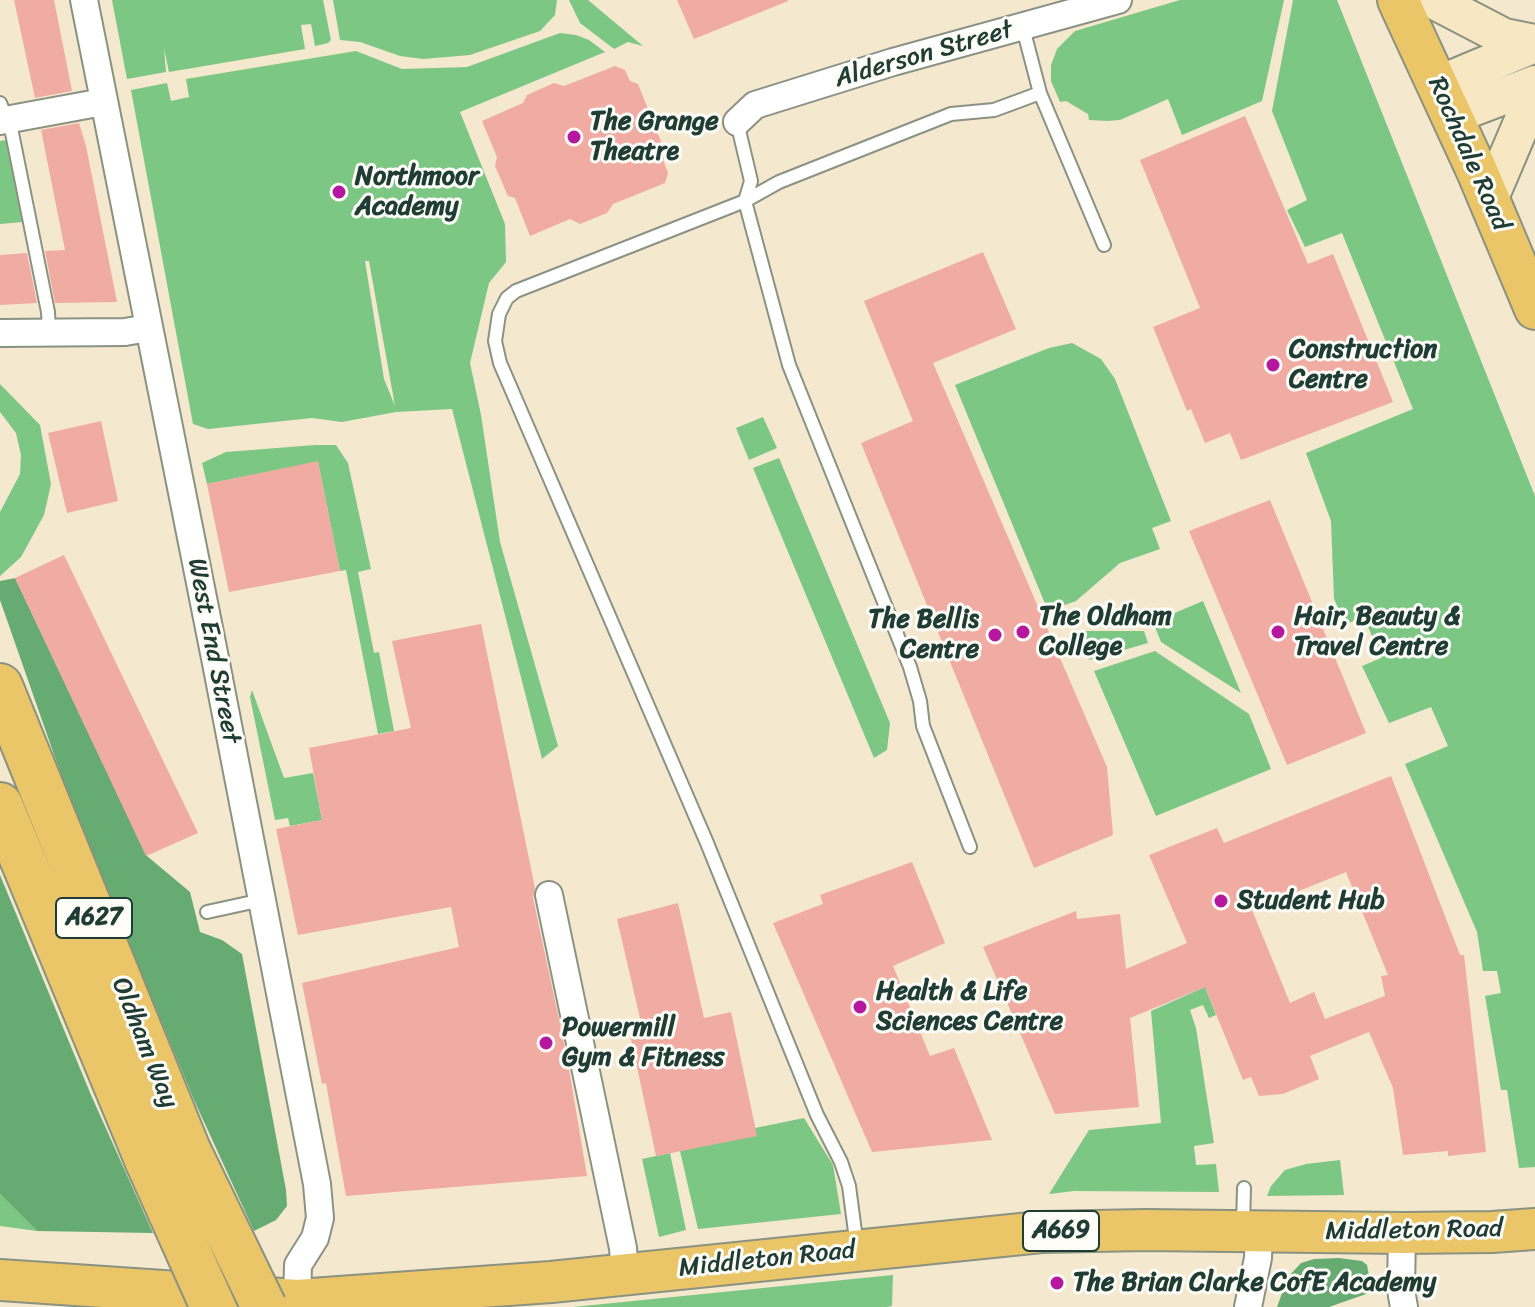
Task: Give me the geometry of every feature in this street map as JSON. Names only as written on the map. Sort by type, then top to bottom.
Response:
[{"type":"highway","name":"Oldham Way","points":[[0,686],[168,1156],[213,1307]]},
{"type":"highway","name":"Oldham Way","points":[[0,805],[168,1156],[291,1305]]},
{"type":"main road","name":"Rochdale Road","points":[[1398,0],[1535,309]]},
{"type":"main road","points":[[1433,0],[1504,37],[1535,44]]},
{"type":"main road","points":[[1444,100],[1535,44]]},
{"type":"main road","points":[[1444,100],[1535,84]]},
{"type":"main road","points":[[1489,200],[1523,120],[1535,104]]},
{"type":"main road","name":"Middleton Road","points":[[0,1280],[291,1305],[538,1294],[625,1274],[1056,1231],[1402,1233],[1535,1229]]},
{"type":"main road","points":[[0,1301],[5,1307]]},
{"type":"street","name":"West End Street","points":[[84,0],[317,1184],[320,1218],[315,1238],[298,1265],[291,1305]]},
{"type":"street","name":"Alderson Street","points":[[737,122],[755,105],[893,62],[1118,0]]},
{"type":"street","points":[[2,114],[103,102]]},
{"type":"street","points":[[0,333],[125,332],[148,328]]},
{"type":"street","points":[[549,895],[623,1248],[625,1274]]},
{"type":"street","points":[[1248,1307],[1258,1258],[1251,1232]]},
{"type":"street","points":[[1402,1233],[1401,1290],[1404,1307]]},
{"type":"lane","points":[[1023,28],[1040,93],[1104,245]]},
{"type":"lane","points":[[858,1251],[849,1186],[841,1162],[817,1115],[707,843],[500,363],[495,341],[499,314],[507,298],[516,291],[745,201],[779,182],[951,114],[994,110],[1040,93]]},
{"type":"lane","points":[[2,114],[12,133],[48,312],[49,332]]},
{"type":"lane","points":[[737,122],[751,181],[745,201],[789,365],[910,667],[920,701],[923,726],[970,847]]},
{"type":"lane","points":[[207,912],[262,900]]},
{"type":"lane","points":[[1244,1188],[1251,1232]]},
{"type":"green space","points":[[112,0],[323,0],[331,40],[315,46],[311,24],[301,25],[305,49],[169,72],[164,48],[166,72],[127,79]]},
{"type":"green space","points":[[333,0],[557,0],[555,15],[540,31],[470,55],[423,59],[400,56],[360,42],[340,40]]},
{"type":"green space","points":[[569,0],[588,0],[643,46],[628,42],[614,49],[580,23]]},
{"type":"green space","points":[[1180,0],[1284,0],[1262,101],[1182,135],[1168,99],[1120,120],[1107,121],[1089,120],[1088,114],[1066,101],[1060,102],[1051,81],[1051,65],[1057,49],[1075,31]]},
{"type":"green space","points":[[1293,0],[1337,0],[1535,496],[1535,1167],[1519,1168],[1507,1090],[1501,1090],[1485,996],[1501,993],[1497,971],[1483,971],[1477,932],[1405,764],[1448,746],[1431,707],[1389,723],[1362,666],[1381,658],[1364,617],[1346,624],[1334,599],[1331,521],[1306,453],[1413,409],[1342,233],[1305,247],[1287,210],[1307,200],[1272,111]]},
{"type":"green space","name":"Northmoor Academy","points":[[560,33],[589,40],[605,52],[460,112],[505,224],[506,262],[489,283],[470,363],[500,542],[558,746],[542,759],[452,409],[396,412],[342,422],[312,418],[208,429],[193,424],[131,90],[167,83],[171,101],[189,97],[186,79],[356,51],[402,69],[467,67]],"holes":[[[365,261],[369,261],[395,406],[384,379]]]},
{"type":"green space","points":[[6,140],[23,222],[0,224],[0,141]]},
{"type":"green space","points":[[1072,343],[1101,359],[1115,379],[1171,521],[1152,528],[1160,549],[1120,563],[1076,601],[1048,611],[955,385],[1049,348]]},
{"type":"green space","points":[[0,384],[40,425],[51,484],[44,515],[21,557],[0,576],[0,512],[20,474],[21,455],[16,433],[0,412]]},
{"type":"green space","points":[[763,417],[777,448],[749,460],[736,428]]},
{"type":"green space","points":[[336,445],[348,463],[371,569],[358,572],[374,653],[379,652],[394,731],[378,734],[346,570],[340,571],[318,462],[207,484],[202,463],[226,452]]},
{"type":"green space","points":[[779,458],[890,723],[887,750],[874,758],[753,468]]},
{"type":"green space","points":[[15,578],[147,856],[190,892],[200,932],[222,940],[242,954],[287,1206],[276,1220],[254,1231],[194,1100],[72,806],[0,600],[0,581]]},
{"type":"green space","points":[[1203,601],[1241,693],[1161,642],[1153,622]]},
{"type":"green space","points":[[1084,631],[1144,631],[1148,643],[1089,660],[1080,638]]},
{"type":"green space","points":[[1155,651],[1249,714],[1271,769],[1156,816],[1094,671]]},
{"type":"green space","points":[[252,690],[284,778],[313,773],[322,820],[290,826],[288,818],[275,820],[250,697]]},
{"type":"green space","points":[[0,875],[91,1095],[153,1233],[37,1231],[0,1194]]},
{"type":"green space","points":[[1205,987],[1216,1015],[1209,1018],[1203,1005],[1190,1010],[1196,1028],[1214,1143],[1194,1146],[1196,1165],[1216,1164],[1219,1192],[1074,1191],[1049,1194],[1089,1130],[1161,1123],[1151,1011]]},
{"type":"green space","points":[[804,1118],[833,1165],[841,1214],[698,1229],[680,1151],[755,1128]]},
{"type":"green space","points":[[670,1153],[686,1230],[659,1237],[642,1159]]},
{"type":"green space","points":[[1340,1160],[1344,1195],[1267,1196],[1271,1186],[1285,1170]]},
{"type":"green space","points":[[0,1194],[37,1231],[0,1226]]},
{"type":"green space","points":[[1339,1258],[1362,1261],[1367,1265],[1372,1292],[1329,1307],[1277,1307],[1288,1277],[1301,1263]]},
{"type":"green space","points":[[893,1275],[892,1306],[887,1307],[573,1307]]},
{"type":"building","points":[[14,0],[54,0],[72,91],[35,98]]},
{"type":"building","points":[[677,0],[788,0],[788,1],[694,39]]},
{"type":"building","name":"The Grange Theatre","points":[[615,66],[625,70],[630,81],[638,84],[666,154],[663,160],[668,173],[665,183],[613,204],[607,213],[580,224],[570,219],[530,236],[515,198],[508,196],[495,166],[497,157],[482,121],[523,103],[527,95],[554,83],[564,86]]},
{"type":"building","name":"Construction Centre","points":[[1245,116],[1308,264],[1333,254],[1393,402],[1241,460],[1230,433],[1205,443],[1191,409],[1187,411],[1153,327],[1200,308],[1140,160]]},
{"type":"building","points":[[79,123],[117,302],[55,303],[45,251],[65,250],[41,130]]},
{"type":"building","name":"The Bellis Centre","points":[[983,252],[1016,329],[933,363],[1107,767],[1113,835],[1034,868],[861,443],[913,421],[864,301]]},
{"type":"building","points":[[27,253],[37,303],[0,305],[0,255]]},
{"type":"building","points":[[101,421],[118,501],[67,513],[48,433]]},
{"type":"building","points":[[318,461],[340,571],[229,592],[207,484]]},
{"type":"building","name":"Hair, Beauty & Travel Centre","points":[[1270,500],[1366,733],[1287,765],[1189,531]]},
{"type":"building","points":[[64,555],[198,833],[146,856],[15,578]]},
{"type":"building","points":[[481,624],[535,888],[533,898],[567,1057],[587,1176],[346,1196],[326,1083],[322,1084],[302,983],[459,947],[451,907],[298,935],[276,829],[322,820],[309,748],[411,728],[392,641]]},
{"type":"building","points":[[1391,776],[1460,955],[1464,955],[1486,1152],[1448,1156],[1448,1151],[1403,1155],[1393,1088],[1369,1032],[1310,1056],[1319,1079],[1283,1094],[1259,1096],[1251,1077],[1243,1080],[1205,987],[1130,1018],[1139,1107],[1055,1114],[983,947],[1076,911],[1077,919],[1120,914],[1126,969],[1187,943],[1149,855],[1217,828],[1224,843]],"holes":[[[1346,872],[1388,975],[1381,976],[1385,996],[1325,1019],[1314,992],[1290,1003],[1252,910]]]},
{"type":"building","name":"Health & Life Sciences Centre","points":[[912,862],[945,943],[893,966],[930,1056],[954,1048],[992,1140],[872,1152],[773,923],[823,904],[820,895]]},
{"type":"building","points":[[678,903],[704,1018],[731,1012],[757,1136],[656,1156],[630,1034],[643,1031],[617,919]]},
{"type":"place","name":"The Grange Theatre","points":[[574,137]]},
{"type":"place","name":"Northmoor Academy","points":[[339,192]]},
{"type":"place","name":"Construction Centre","points":[[1273,365]]},
{"type":"place","name":"The Oldham College","points":[[1023,632]]},
{"type":"place","name":"Hair, Beauty & Travel Centre","points":[[1278,632]]},
{"type":"place","name":"The Bellis Centre","points":[[995,635]]},
{"type":"place","name":"Student Hub","points":[[1221,901]]},
{"type":"place","name":"Health & Life Sciences Centre","points":[[860,1007]]},
{"type":"place","name":"Powermill Gym & Fitness","points":[[546,1043]]},
{"type":"place","name":"The Brian Clarke CofE Academy","points":[[1057,1283]]}]
